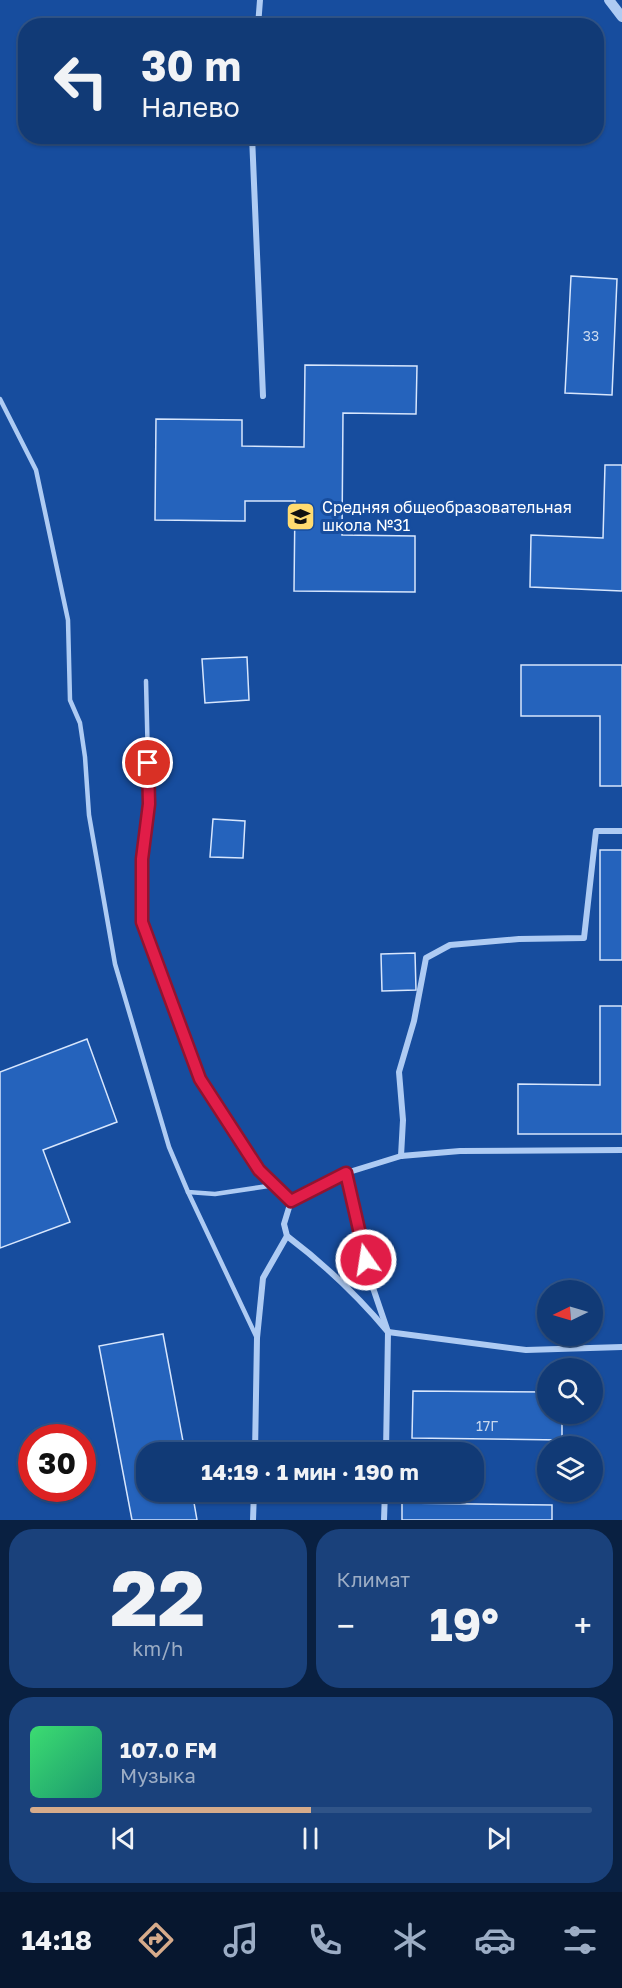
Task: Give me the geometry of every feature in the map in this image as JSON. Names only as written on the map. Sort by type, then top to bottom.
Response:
[{"type":"street","points":[[259,18],[260,0]]},
{"type":"street","points":[[609,0],[622,17]]},
{"type":"street","points":[[252,144],[263,396]]},
{"type":"street","points":[[401,1156],[403,1120],[399,1072],[414,1021],[426,958],[450,945],[519,939],[584,938],[596,831],[622,831]]},
{"type":"street","points":[[255,1442],[257,1338],[263,1278],[286,1236],[284,1224],[291,1201],[346,1173],[401,1156],[460,1151],[622,1150]]},
{"type":"street","points":[[346,1173],[371,1282],[388,1332],[386,1442]]},
{"type":"street","points":[[286,1236],[337,1278],[368,1308],[388,1332],[526,1350],[622,1347]]},
{"type":"street","points":[[254,1502],[254,1520]]},
{"type":"street","points":[[384,1520],[385,1502]]},
{"type":"lane","points":[[0,399],[36,470],[68,621],[70,700],[80,723],[89,815],[115,964],[170,1147],[188,1192],[257,1338]]},
{"type":"lane","points":[[146,681],[149,804],[142,859],[142,922],[200,1079],[259,1170],[291,1201]]},
{"type":"lane","points":[[188,1192],[215,1194],[275,1185]]},
{"type":"building","points":[[571,276],[617,279],[612,395],[565,393]]},
{"type":"building","points":[[305,365],[417,366],[416,414],[343,413],[342,535],[415,536],[415,592],[294,591],[295,501],[245,501],[245,521],[155,520],[156,419],[242,420],[242,446],[304,447]]},
{"type":"building","points":[[605,465],[622,465],[622,591],[530,587],[531,535],[603,538]]},
{"type":"building","points":[[247,657],[249,700],[205,703],[202,659]]},
{"type":"building","points":[[521,665],[622,665],[622,786],[600,786],[600,716],[521,716]]},
{"type":"building","points":[[213,819],[245,821],[243,858],[210,857]]},
{"type":"building","points":[[600,850],[622,850],[622,960],[600,960]]},
{"type":"building","points":[[415,953],[416,990],[382,991],[381,954]]},
{"type":"building","points":[[600,1006],[622,1006],[622,1134],[518,1134],[518,1084],[600,1085]]},
{"type":"building","points":[[87,1039],[117,1122],[43,1150],[70,1222],[0,1248],[0,1072]]},
{"type":"building","points":[[163,1334],[183,1442],[136,1442],[136,1502],[194,1502],[197,1520],[132,1520],[99,1346]]},
{"type":"building","points":[[413,1391],[537,1392],[537,1424],[562,1424],[562,1436],[537,1436],[537,1440],[412,1438]]},
{"type":"building","points":[[402,1503],[552,1505],[552,1520],[402,1520]]},
{"type":"place","name":"Средняя общеобразовательная школа №31","points":[[301,516]]},
{"type":"route","points":[[148,763],[149,804],[142,859],[142,922],[200,1079],[259,1170],[291,1201],[346,1173],[366,1260]]}]
